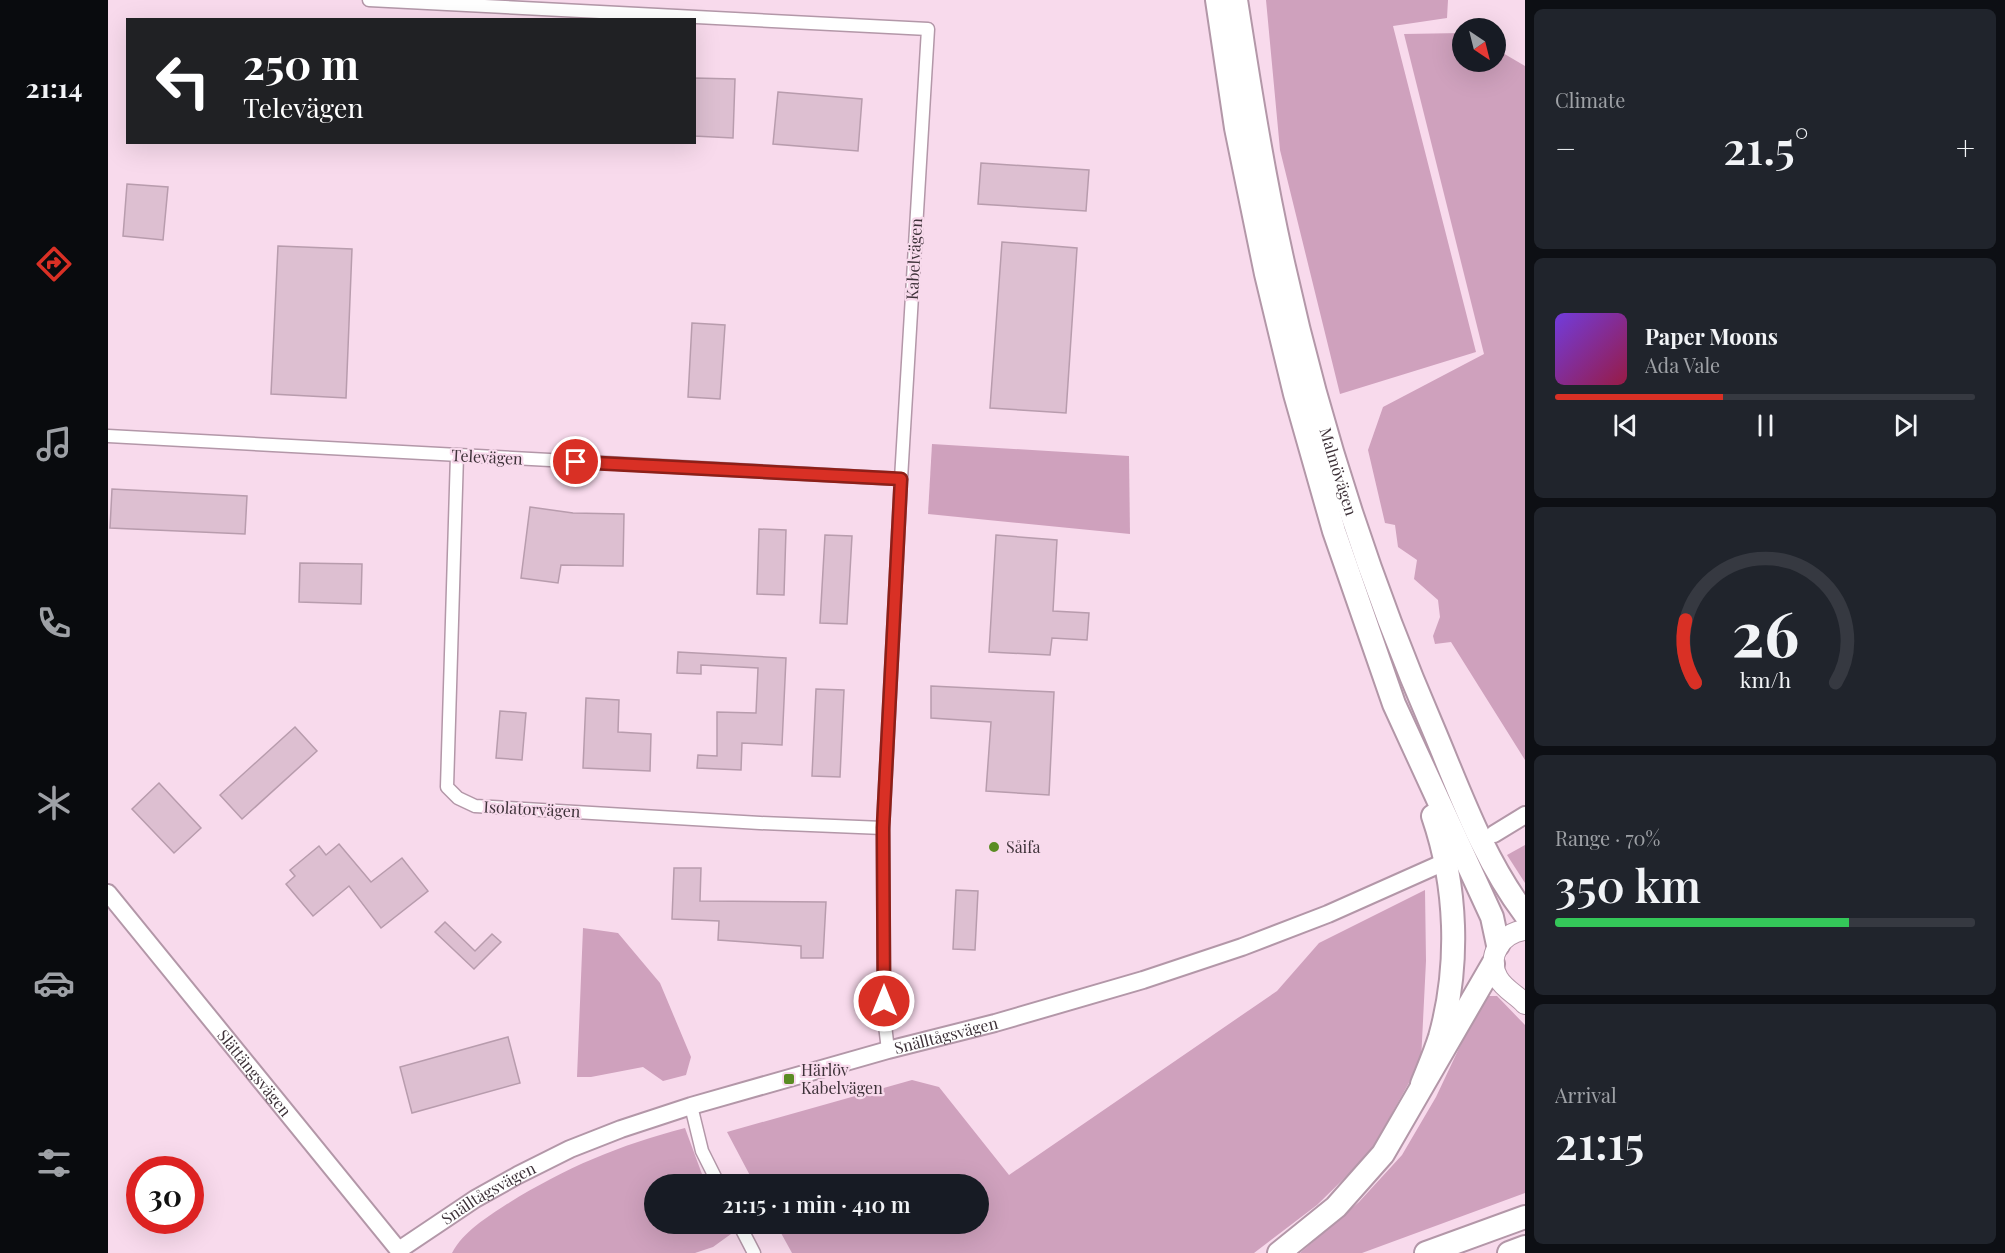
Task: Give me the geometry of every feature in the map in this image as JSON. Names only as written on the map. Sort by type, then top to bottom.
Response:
[{"type":"highway","name":"Malmövägen","points":[[1217,0],[1248,191],[1295,394],[1334,531],[1394,704],[1492,917],[1496,954]]},
{"type":"highway","name":"Malmövägen","points":[[1236,0],[1255,124],[1284,269],[1314,387],[1352,512],[1414,684],[1456,782],[1491,862],[1525,914]]},
{"type":"highway","points":[[1394,704],[1439,832],[1450,886],[1453,920],[1451,973],[1446,1007],[1440,1037],[1422,1084]]},
{"type":"highway","points":[[1279,1253],[1336,1207],[1369,1172],[1398,1130],[1496,954]]},
{"type":"highway","points":[[1426,1253],[1525,1217]]},
{"type":"highway","points":[[1509,1253],[1525,1247]]},
{"type":"main road","points":[[1525,930],[1513,934],[1496,954],[1498,979],[1525,1004]]},
{"type":"street","name":"Kabelvägen","points":[[369,0],[928,29],[883,828],[885,1017],[888,1050]]},
{"type":"street","name":"Televägen","points":[[108,436],[901,479]]},
{"type":"street","name":"Isolatorvägen","points":[[457,456],[447,787],[458,798],[475,806],[883,828]]},
{"type":"street","points":[[1494,834],[1525,815]]},
{"type":"street","name":"Snälltågsvägen","points":[[400,1252],[466,1205],[518,1174],[570,1149],[621,1129],[691,1106],[1143,980],[1232,951],[1328,914],[1438,865]]},
{"type":"street","name":"Slättängsvägen","points":[[108,893],[400,1252]]},
{"type":"street","points":[[691,1106],[702,1150],[714,1174]]},
{"type":"street","points":[[744,1234],[754,1253]]},
{"type":"shaded area","points":[[1266,0],[1448,0],[1447,18],[1393,26],[1476,352],[1340,394],[1280,150]]},
{"type":"shaded area","points":[[1452,33],[1452,72],[1506,72],[1506,55],[1525,66],[1525,760],[1451,642],[1435,644],[1433,636],[1440,617],[1438,600],[1414,579],[1417,560],[1398,547],[1395,525],[1385,523],[1368,450],[1383,407],[1484,354],[1404,34]]},
{"type":"shaded area","points":[[932,444],[1129,456],[1130,534],[928,514]]},
{"type":"shaded area","points":[[1525,845],[1525,883],[1507,855]]},
{"type":"shaded area","points":[[1425,890],[1426,961],[1421,1061],[1370,1153],[1317,1205],[1254,1253],[792,1253],[782,1234],[989,1234],[989,1174],[749,1174],[727,1132],[912,1080],[939,1087],[1009,1175],[1277,991],[1319,943]]},
{"type":"shaded area","points":[[583,928],[618,933],[660,983],[691,1057],[686,1075],[663,1081],[643,1067],[591,1077],[577,1077]]},
{"type":"shaded area","points":[[1486,996],[1497,996],[1525,1025],[1525,1193],[1362,1253],[1300,1253],[1359,1202],[1402,1155],[1436,1097]]},
{"type":"shaded area","points":[[685,1128],[702,1174],[644,1174],[644,1234],[731,1234],[713,1247],[695,1253],[452,1253],[462,1238],[507,1204],[571,1169],[638,1142]]},
{"type":"building","points":[[696,78],[735,79],[733,138],[696,136]]},
{"type":"building","points":[[778,92],[862,99],[858,151],[773,144]]},
{"type":"building","points":[[981,163],[1089,170],[1086,211],[978,204]]},
{"type":"building","points":[[127,184],[168,187],[163,240],[123,236]]},
{"type":"building","points":[[1002,242],[1077,248],[1066,413],[990,408]]},
{"type":"building","points":[[278,246],[352,249],[346,398],[271,394]]},
{"type":"building","points":[[692,323],[725,325],[720,399],[688,397]]},
{"type":"building","points":[[112,489],[247,496],[245,534],[110,528]]},
{"type":"building","points":[[530,507],[573,513],[624,514],[623,566],[561,565],[558,583],[521,578]]},
{"type":"building","points":[[759,529],[786,530],[784,595],[757,594]]},
{"type":"building","points":[[825,535],[852,536],[847,624],[820,623]]},
{"type":"building","points":[[996,535],[1057,540],[1053,611],[1089,613],[1087,640],[1052,638],[1050,655],[989,652]]},
{"type":"building","points":[[300,563],[362,564],[361,604],[299,602]]},
{"type":"building","points":[[678,652],[786,658],[782,745],[742,743],[741,770],[697,768],[698,755],[717,756],[717,712],[756,713],[758,668],[701,665],[701,674],[677,673]]},
{"type":"building","points":[[931,686],[1054,692],[1049,795],[986,791],[991,722],[931,718]]},
{"type":"building","points":[[816,689],[844,690],[840,777],[812,776]]},
{"type":"building","points":[[586,698],[619,700],[618,732],[651,734],[650,771],[583,768]]},
{"type":"building","points":[[500,711],[526,713],[522,760],[496,758]]},
{"type":"building","points":[[295,727],[317,751],[242,819],[220,795]]},
{"type":"building","points":[[159,783],[201,828],[174,853],[132,809]]},
{"type":"building","points":[[339,844],[371,882],[402,858],[428,891],[381,928],[349,886],[313,916],[286,884],[295,876],[290,870],[319,846],[326,855]]},
{"type":"building","points":[[674,868],[701,868],[700,901],[826,902],[823,958],[801,958],[801,946],[718,940],[719,921],[672,919]]},
{"type":"building","points":[[956,890],[978,891],[975,950],[953,949]]},
{"type":"building","points":[[445,922],[475,951],[492,934],[501,942],[474,969],[435,932]]},
{"type":"building","points":[[508,1037],[520,1083],[412,1113],[400,1067]]},
{"type":"place","name":"Såifa","points":[[994,847]]},
{"type":"place","name":"Härlöv Kabelvägen","points":[[789,1079]]},
{"type":"route","points":[[576,462],[901,479],[883,828],[884,1001]]}]
